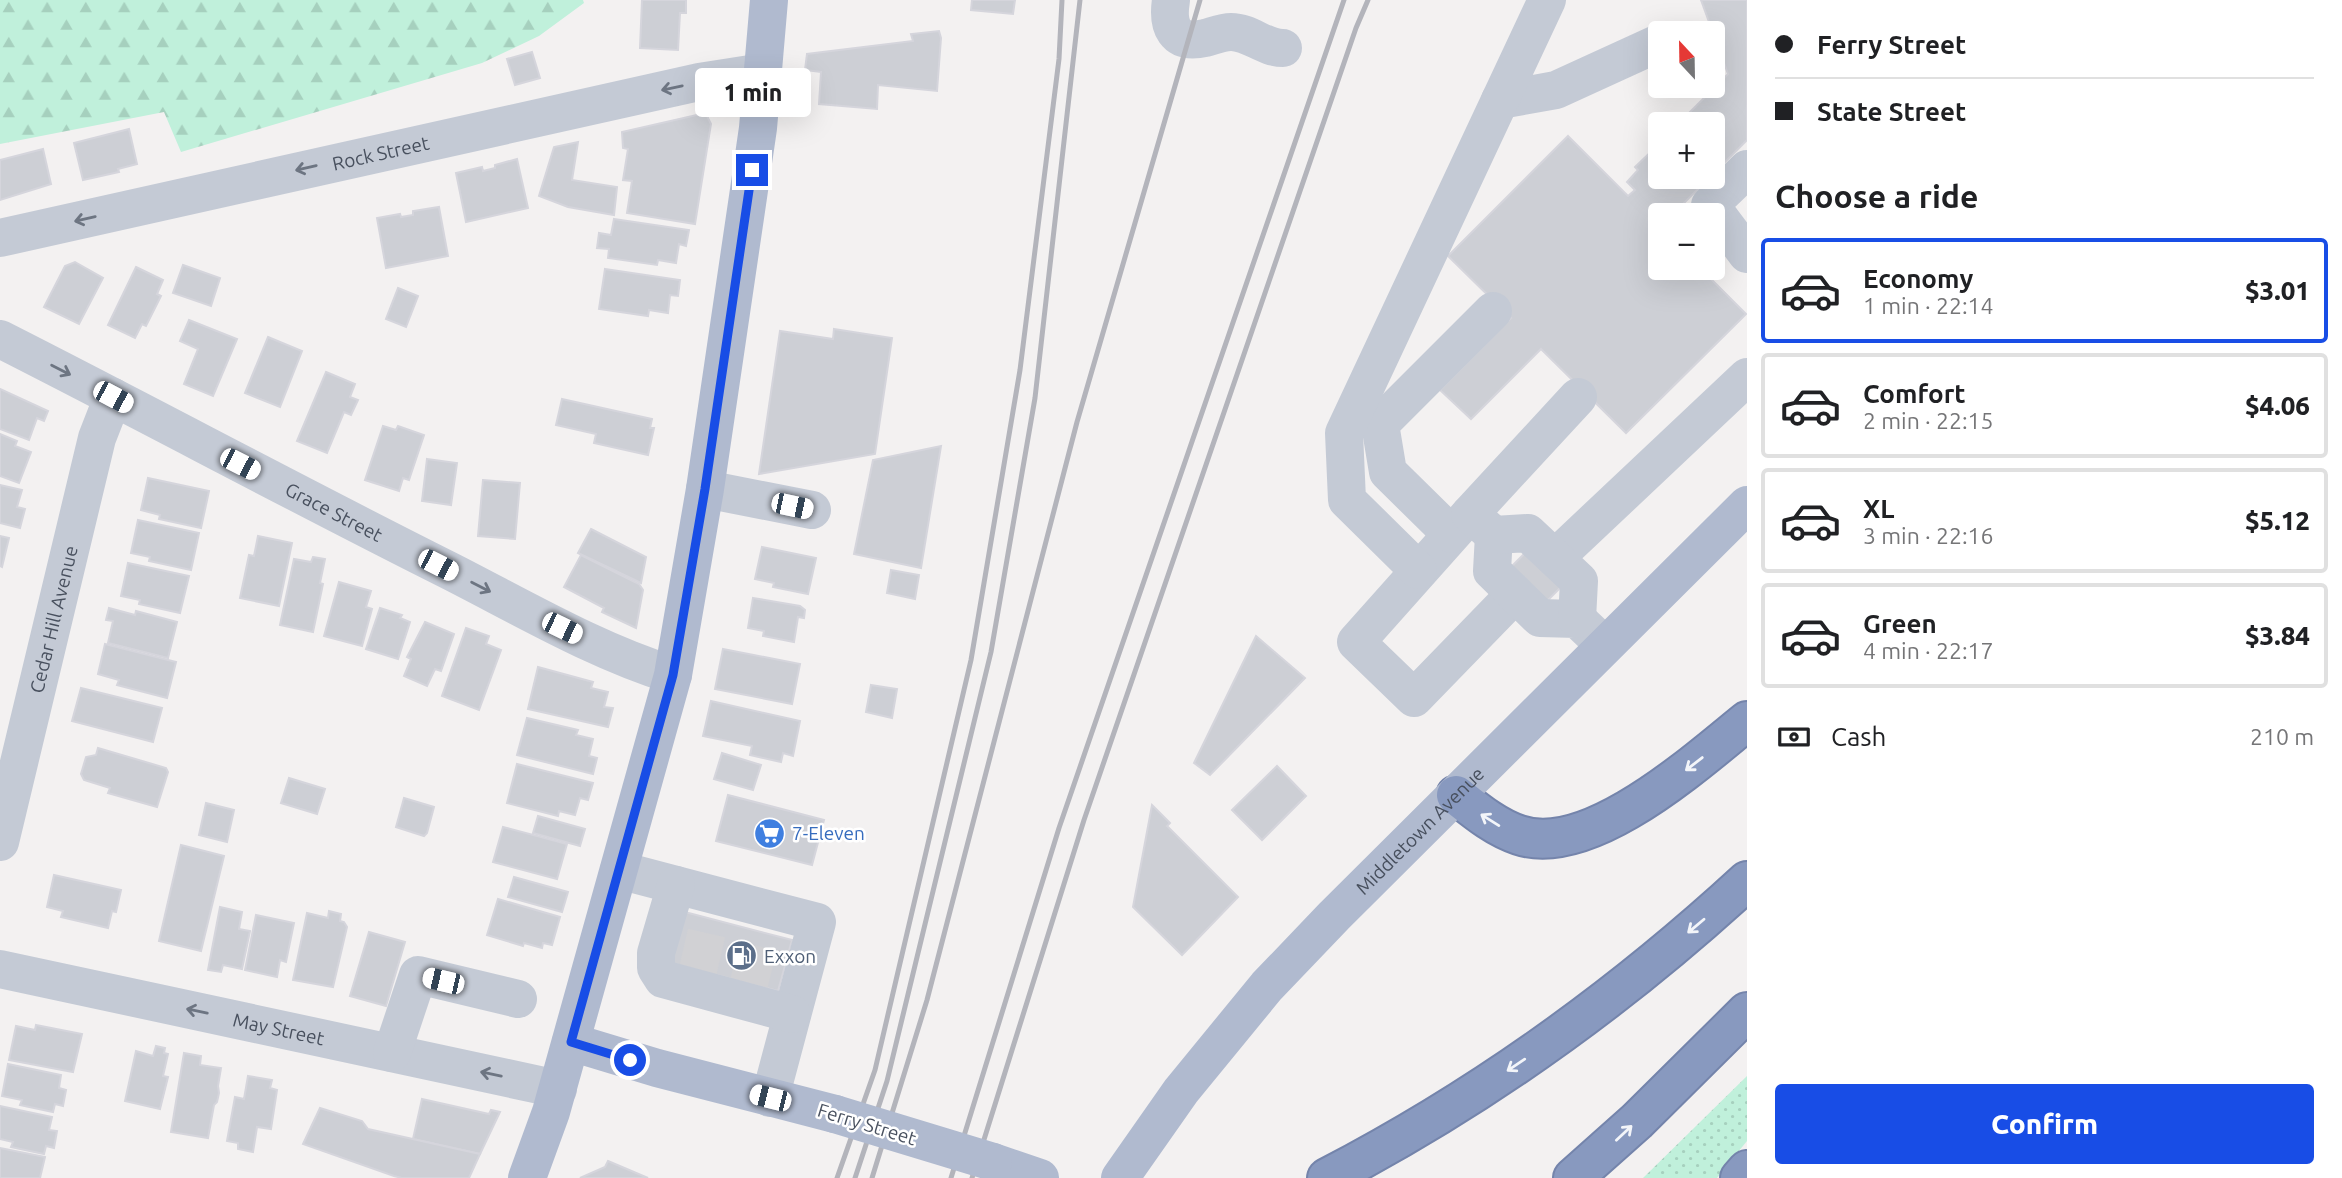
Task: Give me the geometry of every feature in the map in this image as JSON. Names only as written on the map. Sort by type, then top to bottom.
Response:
[{"type":"highway","points":[[1455,795],[1488,819],[1519,835],[1538,838],[1567,835],[1593,827],[1637,805],[1747,721]]},
{"type":"highway","points":[[1327,1178],[1434,1117],[1533,1053],[1631,980],[1747,881]]},
{"type":"highway","points":[[1573,1178],[1637,1121],[1747,1012]]},
{"type":"highway","points":[[1740,1178],[1747,1170]]},
{"type":"main road","points":[[527,1178],[558,1089],[673,675],[705,489],[754,153],[769,0]]},
{"type":"main road","name":"Middletown Avenue","points":[[1120,1178],[1181,1091],[1238,1018],[1307,943],[1747,505]]},
{"type":"main road","name":"Ferry Street","points":[[571,1042],[657,1068],[835,1114],[1040,1178]]},
{"type":"street","points":[[1171,0],[1171,19],[1175,34],[1190,40],[1232,32],[1270,48],[1283,48]]},
{"type":"street","points":[[1418,570],[1347,500],[1344,433],[1547,0]]},
{"type":"street","points":[[1500,100],[1556,90],[1648,48]]},
{"type":"street","name":"Rock Street","points":[[0,238],[687,85],[763,72]]},
{"type":"street","points":[[1747,169],[1710,205],[1747,254]]},
{"type":"street","points":[[1493,311],[1380,424],[1388,472],[1472,528],[1528,533],[1579,581],[1577,620]]},
{"type":"street","name":"Grace Street","points":[[0,340],[562,628],[637,664],[673,675]]},
{"type":"street","points":[[1555,558],[1747,377]]},
{"type":"street","name":"Cedar Hill Avenue","points":[[0,842],[97,438],[113,397]]},
{"type":"street","points":[[1516,594],[1415,698],[1356,642],[1418,570],[1472,528],[1578,397]]},
{"type":"street","points":[[705,489],[812,510]]},
{"type":"street","points":[[1472,528],[1492,571],[1540,618],[1577,620],[1605,646]]},
{"type":"street","points":[[619,870],[676,886],[712,907],[765,921],[817,922],[770,1098]]},
{"type":"street","points":[[676,886],[656,953],[656,968],[663,979],[696,979],[746,992],[792,1014]]},
{"type":"street","name":"May Street","points":[[0,969],[558,1089]]},
{"type":"street","points":[[392,1053],[418,975],[518,999]]},
{"type":"green space","points":[[0,0],[583,0],[584,3],[539,36],[482,63],[181,152],[164,112],[0,144]]},
{"type":"green space","points":[[1747,1076],[1747,1141],[1717,1178],[1643,1178]]},
{"type":"building","points":[[642,0],[686,0],[686,13],[680,13],[678,50],[640,48]]},
{"type":"building","points":[[972,0],[1015,0],[1013,14],[971,10]]},
{"type":"building","points":[[1701,0],[1747,0],[1747,140],[1725,162],[1725,112],[1690,112],[1704,98],[1726,98],[1726,21],[1709,21]]},
{"type":"building","points":[[939,31],[941,38],[937,91],[878,85],[877,109],[819,104],[821,72],[805,70],[807,54],[913,41],[911,34]]},
{"type":"building","points":[[532,52],[540,78],[515,85],[507,59]]},
{"type":"building","points":[[701,114],[707,116],[711,124],[695,224],[627,213],[632,181],[623,180],[628,149],[623,148],[622,132]]},
{"type":"building","points":[[129,129],[137,164],[118,169],[119,172],[83,180],[74,143]]},
{"type":"building","points":[[1568,136],[1628,196],[1635,190],[1627,182],[1638,170],[1635,167],[1648,154],[1648,189],[1698,189],[1684,203],[1648,203],[1648,280],[1712,280],[1746,314],[1626,433],[1541,349],[1471,419],[1440,390],[1511,318],[1448,256]]},
{"type":"building","points":[[578,142],[572,180],[617,187],[614,215],[568,207],[539,196],[554,147]]},
{"type":"building","points":[[43,149],[51,184],[0,200],[0,160]]},
{"type":"building","points":[[517,159],[528,208],[466,222],[456,173],[482,167],[483,171]]},
{"type":"building","points":[[439,207],[448,256],[386,268],[377,218],[413,215],[413,211]]},
{"type":"building","points":[[614,219],[689,230],[686,246],[679,244],[676,263],[658,260],[657,265],[608,258],[609,249],[597,248],[599,233],[611,235]]},
{"type":"building","points":[[75,262],[103,278],[79,324],[44,307],[65,266]]},
{"type":"building","points":[[183,265],[220,278],[211,306],[173,293]]},
{"type":"building","points":[[136,267],[163,280],[157,294],[161,296],[146,326],[142,324],[135,338],[108,325]]},
{"type":"building","points":[[605,269],[680,280],[678,296],[670,295],[668,313],[649,310],[648,316],[599,309]]},
{"type":"building","points":[[398,288],[418,296],[406,327],[386,319]]},
{"type":"building","points":[[189,320],[237,339],[213,396],[184,384],[198,349],[180,341]]},
{"type":"building","points":[[834,329],[892,338],[875,454],[759,474],[780,331],[833,339]]},
{"type":"building","points":[[268,337],[302,351],[280,407],[245,393]]},
{"type":"building","points":[[326,372],[355,384],[350,397],[358,400],[351,415],[344,412],[327,453],[297,441]]},
{"type":"building","points":[[0,389],[48,411],[44,421],[37,418],[29,440],[0,429]]},
{"type":"building","points":[[562,399],[652,419],[650,428],[654,428],[648,455],[594,443],[596,434],[556,425]]},
{"type":"building","points":[[383,426],[396,430],[398,426],[424,435],[409,480],[403,478],[399,491],[365,480]]},
{"type":"building","points":[[0,434],[17,441],[15,446],[31,452],[19,483],[0,476]]},
{"type":"building","points":[[941,446],[921,568],[854,554],[873,460]]},
{"type":"building","points":[[427,459],[457,463],[451,505],[422,501]]},
{"type":"building","points":[[148,478],[209,491],[201,528],[159,519],[160,515],[141,510]]},
{"type":"building","points":[[483,480],[520,483],[515,539],[478,536]]},
{"type":"building","points":[[0,485],[22,490],[17,507],[25,509],[20,528],[0,523]]},
{"type":"building","points":[[138,520],[199,533],[191,570],[149,561],[150,557],[131,553]]},
{"type":"building","points":[[591,529],[646,557],[641,583],[578,553]]},
{"type":"building","points":[[0,536],[9,538],[2,567],[0,566]]},
{"type":"building","points":[[258,536],[292,543],[279,606],[240,598],[249,555],[254,556]]},
{"type":"building","points":[[1532,546],[1567,581],[1540,608],[1505,573]]},
{"type":"building","points":[[762,547],[816,558],[808,594],[773,587],[774,583],[755,579]]},
{"type":"building","points":[[581,555],[639,584],[643,590],[636,628],[602,612],[604,608],[564,587]]},
{"type":"building","points":[[313,557],[325,559],[313,632],[280,625],[294,559],[311,562]]},
{"type":"building","points":[[128,563],[189,576],[180,613],[139,604],[140,600],[121,596]]},
{"type":"building","points":[[891,570],[919,575],[915,599],[887,593]]},
{"type":"building","points":[[339,582],[371,591],[366,607],[372,609],[362,646],[324,636]]},
{"type":"building","points":[[753,598],[800,606],[805,610],[804,618],[798,617],[794,642],[763,636],[764,631],[748,628]]},
{"type":"building","points":[[109,608],[135,615],[136,611],[177,622],[168,658],[108,643],[113,621],[106,620]]},
{"type":"building","points":[[380,608],[402,615],[400,618],[410,622],[398,659],[366,649]]},
{"type":"building","points":[[425,622],[454,634],[441,671],[435,669],[427,686],[404,676],[411,659],[407,657]]},
{"type":"building","points":[[466,628],[489,636],[486,644],[501,650],[479,710],[442,696]]},
{"type":"building","points":[[1256,636],[1305,678],[1210,775],[1194,763]]},
{"type":"building","points":[[105,644],[176,662],[167,698],[117,685],[119,680],[98,674]]},
{"type":"building","points":[[723,649],[800,664],[792,704],[715,689]]},
{"type":"building","points":[[538,667],[593,682],[591,688],[608,692],[604,707],[613,708],[608,727],[528,709]]},
{"type":"building","points":[[871,685],[897,689],[892,718],[866,712]]},
{"type":"building","points":[[81,688],[162,708],[153,742],[72,721]]},
{"type":"building","points":[[711,701],[800,721],[793,756],[783,753],[781,762],[750,755],[752,746],[703,736]]},
{"type":"building","points":[[527,718],[578,730],[576,735],[593,739],[589,756],[597,758],[593,774],[517,755]]},
{"type":"building","points":[[98,748],[166,768],[168,772],[157,807],[108,793],[110,788],[84,780],[81,774],[86,757],[96,755]]},
{"type":"building","points":[[722,753],[761,765],[753,790],[714,779]]},
{"type":"building","points":[[517,764],[593,783],[588,800],[580,798],[575,815],[559,811],[558,816],[507,803]]},
{"type":"building","points":[[1277,766],[1306,796],[1262,840],[1232,810]]},
{"type":"building","points":[[289,778],[325,789],[317,814],[281,803]]},
{"type":"building","points":[[728,795],[824,820],[812,865],[716,841]]},
{"type":"building","points":[[404,798],[434,807],[424,836],[396,827]]},
{"type":"building","points":[[206,803],[234,810],[227,842],[199,835]]},
{"type":"building","points":[[1152,805],[1170,823],[1167,826],[1238,897],[1182,955],[1133,907]]},
{"type":"building","points":[[538,816],[585,829],[580,846],[533,833]]},
{"type":"building","points":[[503,827],[567,844],[557,879],[493,862]]},
{"type":"building","points":[[181,845],[224,856],[201,951],[159,941]]},
{"type":"building","points":[[54,875],[121,890],[116,912],[112,911],[108,928],[61,917],[63,911],[47,907]]},
{"type":"building","points":[[514,877],[568,892],[562,912],[508,897]]},
{"type":"building","points":[[498,899],[560,917],[552,945],[543,943],[542,948],[524,943],[523,946],[487,935]]},
{"type":"building","points":[[220,907],[242,912],[239,929],[250,931],[242,969],[223,965],[221,972],[208,970]]},
{"type":"building","points":[[329,911],[341,914],[340,921],[347,927],[333,987],[293,980],[307,913],[328,918]]},
{"type":"building","points":[[681,911],[792,940],[778,991],[667,962]]},
{"type":"building","points":[[256,915],[294,923],[286,962],[280,960],[277,977],[245,970]]},
{"type":"building","points":[[369,932],[405,942],[386,1006],[350,996]]},
{"type":"building","points":[[36,1025],[82,1034],[73,1072],[9,1060],[16,1026],[35,1030]]},
{"type":"building","points":[[156,1046],[165,1048],[164,1053],[168,1054],[163,1076],[168,1077],[160,1109],[125,1101],[136,1051],[153,1056]]},
{"type":"building","points":[[184,1053],[201,1056],[200,1065],[221,1068],[219,1093],[208,1138],[171,1132]]},
{"type":"building","points":[[8,1064],[61,1075],[59,1088],[66,1090],[63,1106],[55,1104],[53,1112],[20,1105],[22,1100],[2,1096]]},
{"type":"building","points":[[248,1076],[272,1080],[270,1088],[277,1090],[271,1129],[257,1127],[253,1152],[238,1149],[238,1143],[227,1141],[235,1097],[244,1099]]},
{"type":"building","points":[[422,1099],[489,1114],[491,1110],[500,1112],[480,1154],[413,1139]]},
{"type":"building","points":[[0,1106],[52,1117],[49,1130],[57,1131],[54,1148],[46,1146],[44,1154],[11,1147],[13,1142],[0,1139]]},
{"type":"building","points":[[320,1108],[362,1121],[368,1129],[480,1154],[469,1178],[394,1176],[303,1144]]},
{"type":"building","points":[[0,1148],[45,1157],[40,1178],[0,1178]]},
{"type":"building","points":[[608,1161],[648,1178],[580,1178],[605,1167]]},
{"type":"tunnel","points":[[698,970],[710,918]]},
{"type":"tunnel","points":[[749,983],[762,932]]},
{"type":"railway","points":[[837,1178],[875,1070],[971,660],[1020,370],[1059,59],[1062,0]]},
{"type":"railway","points":[[855,1178],[887,1081],[991,652],[1035,398],[1080,0]]},
{"type":"railway","points":[[872,1178],[927,1000],[1077,422],[1200,0]]},
{"type":"railway","points":[[951,1178],[1059,828],[1344,0]]},
{"type":"railway","points":[[972,1178],[1084,820],[1356,28],[1368,0]]},
{"type":"place","name":"7-Eleven","points":[[769,833]]},
{"type":"place","name":"Exxon","points":[[741,956]]},
{"type":"route","points":[[630,1060],[571,1042],[673,675],[705,489],[752,170]]}]
